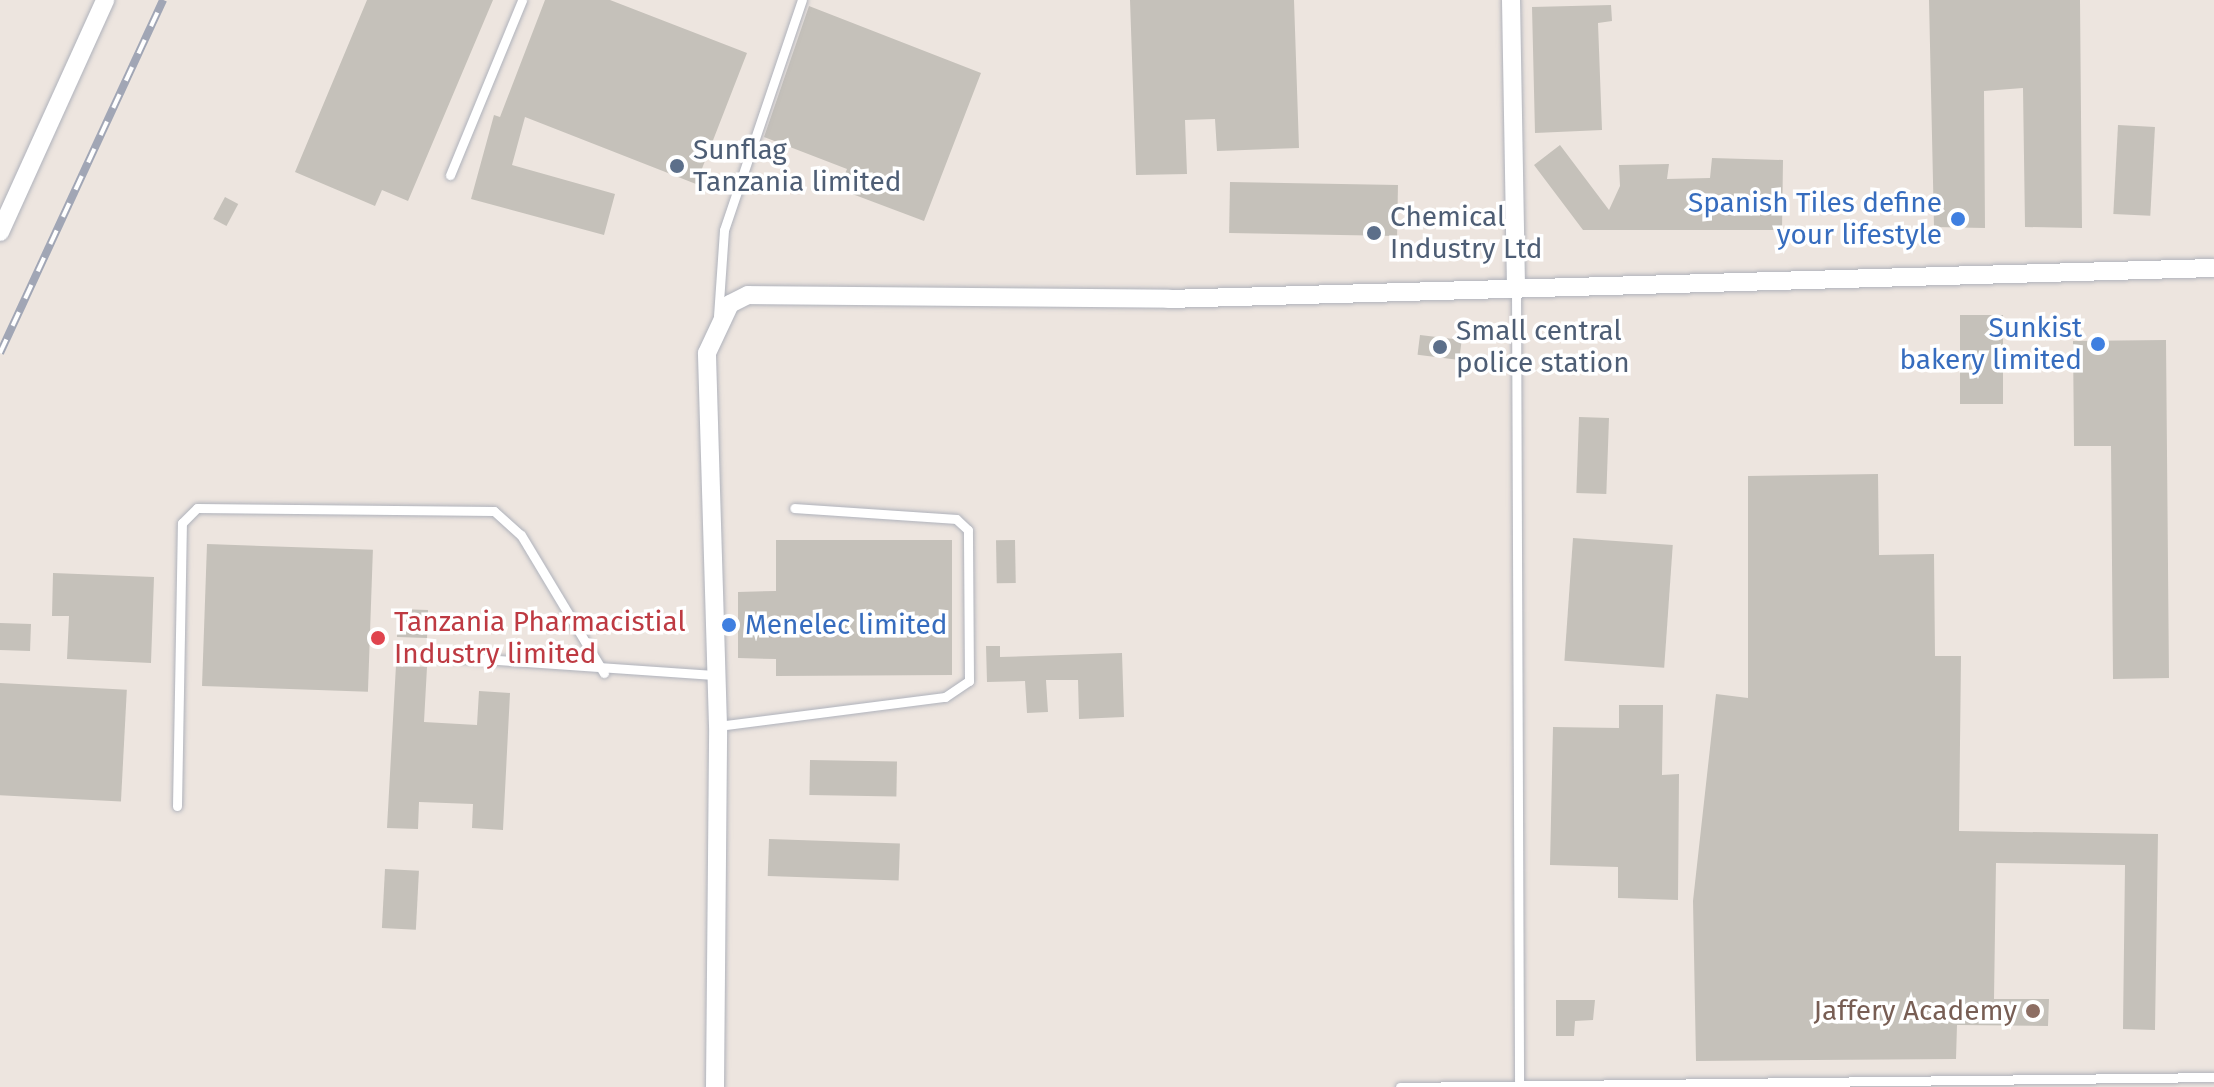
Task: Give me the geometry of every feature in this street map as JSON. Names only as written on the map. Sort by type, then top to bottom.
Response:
[{"type":"street","points":[[0,232],[105,0]]},
{"type":"street","points":[[1511,0],[1516,287]]},
{"type":"street","points":[[715,1087],[718,726],[707,353],[718,316],[748,295],[1168,299],[1516,287],[1609,290],[2214,268]]},
{"type":"lane","points":[[450,175],[522,0]]},
{"type":"lane","points":[[718,316],[724,230],[802,0]]},
{"type":"lane","points":[[1516,287],[1519,1084]]},
{"type":"lane","points":[[177,806],[182,523],[197,508],[494,511],[521,535],[604,673]]},
{"type":"lane","points":[[718,726],[945,697],[969,681],[968,530],[956,519],[794,508]]},
{"type":"lane","points":[[441,656],[604,673],[716,675]]},
{"type":"lane","points":[[1400,1087],[1519,1084],[2014,1085],[2214,1077]]},
{"type":"building","points":[[367,0],[493,0],[408,201],[382,190],[375,206],[295,172]]},
{"type":"building","points":[[545,0],[610,0],[747,53],[696,184],[525,117],[512,165],[615,194],[604,235],[471,199],[494,115],[500,117]]},
{"type":"building","points":[[1130,0],[1294,0],[1299,148],[1217,151],[1215,119],[1185,120],[1187,174],[1136,175]]},
{"type":"building","points":[[1929,0],[2080,0],[2082,228],[2025,227],[2023,88],[1984,91],[1985,228],[1934,227]]},
{"type":"building","points":[[1611,5],[1612,21],[1598,23],[1602,130],[1535,133],[1532,7]]},
{"type":"building","points":[[809,6],[981,73],[924,221],[839,189],[847,169],[764,137]]},
{"type":"building","points":[[2118,125],[2155,127],[2150,216],[2113,214]]},
{"type":"building","points":[[1560,145],[1609,210],[1620,186],[1619,165],[1669,164],[1667,179],[1710,178],[1712,158],[1783,160],[1782,230],[1583,230],[1534,165]]},
{"type":"building","points":[[1230,182],[1398,185],[1397,236],[1229,233]]},
{"type":"building","points":[[225,197],[238,204],[227,226],[213,219]]},
{"type":"building","points":[[1960,315],[2003,315],[2003,404],[1960,404]]},
{"type":"building","name":"Small central police station","points":[[1420,335],[1462,340],[1459,360],[1418,355]]},
{"type":"building","points":[[2166,340],[2169,678],[2113,679],[2111,446],[2074,446],[2073,341]]},
{"type":"building","points":[[1579,417],[1609,418],[1606,494],[1576,493]]},
{"type":"building","points":[[1878,474],[1879,555],[1934,554],[1935,656],[1961,656],[1959,831],[2158,834],[2155,1030],[2123,1029],[2125,865],[1996,863],[1994,999],[2049,999],[2048,1026],[1957,1025],[1956,1059],[1696,1061],[1693,901],[1716,694],[1748,698],[1748,476]]},
{"type":"building","points":[[1573,538],[1673,545],[1664,668],[1564,661]]},
{"type":"building","points":[[776,540],[952,540],[952,675],[776,676],[776,659],[738,658],[738,592],[776,591]]},
{"type":"building","points":[[996,540],[1015,540],[1016,583],[997,583]]},
{"type":"building","points":[[207,544],[373,550],[368,692],[202,686]]},
{"type":"building","points":[[53,573],[154,577],[151,663],[67,659],[69,616],[52,616]]},
{"type":"building","points":[[398,609],[428,610],[427,638],[397,637]]},
{"type":"building","points":[[0,623],[31,624],[30,651],[0,650]]},
{"type":"building","points":[[986,646],[1000,646],[1000,657],[1122,653],[1124,717],[1079,719],[1078,680],[1046,680],[1048,712],[1027,713],[1025,681],[987,682]]},
{"type":"building","points":[[396,665],[427,667],[424,722],[477,725],[479,691],[510,693],[503,830],[472,828],[473,804],[419,802],[418,829],[387,828]]},
{"type":"building","points":[[0,683],[127,690],[121,801],[0,795]]},
{"type":"building","points":[[1619,705],[1663,705],[1662,775],[1679,774],[1678,900],[1618,898],[1618,867],[1550,865],[1553,727],[1619,728]]},
{"type":"building","points":[[810,760],[897,762],[896,797],[809,795]]},
{"type":"building","points":[[769,839],[900,844],[899,881],[768,876]]},
{"type":"building","points":[[385,869],[419,871],[416,930],[382,928]]},
{"type":"building","points":[[1556,1000],[1595,1000],[1593,1020],[1575,1021],[1574,1036],[1556,1036]]},
{"type":"railway","points":[[0,353],[163,0]]},
{"type":"place","name":"Sunflag Tanzania limited","points":[[677,166]]},
{"type":"place","name":"Spanish Tiles define your lifestyle","points":[[1958,219]]},
{"type":"place","name":"Chemical Industry Ltd","points":[[1374,233]]},
{"type":"place","name":"Sunkist bakery limited","points":[[2098,344]]},
{"type":"place","name":"Small central police station","points":[[1440,347]]},
{"type":"place","name":"Menelec limited","points":[[729,625]]},
{"type":"place","name":"Tanzania Pharmacistial Industry limited","points":[[378,638]]},
{"type":"place","name":"Jaffery Academy","points":[[2033,1011]]}]
